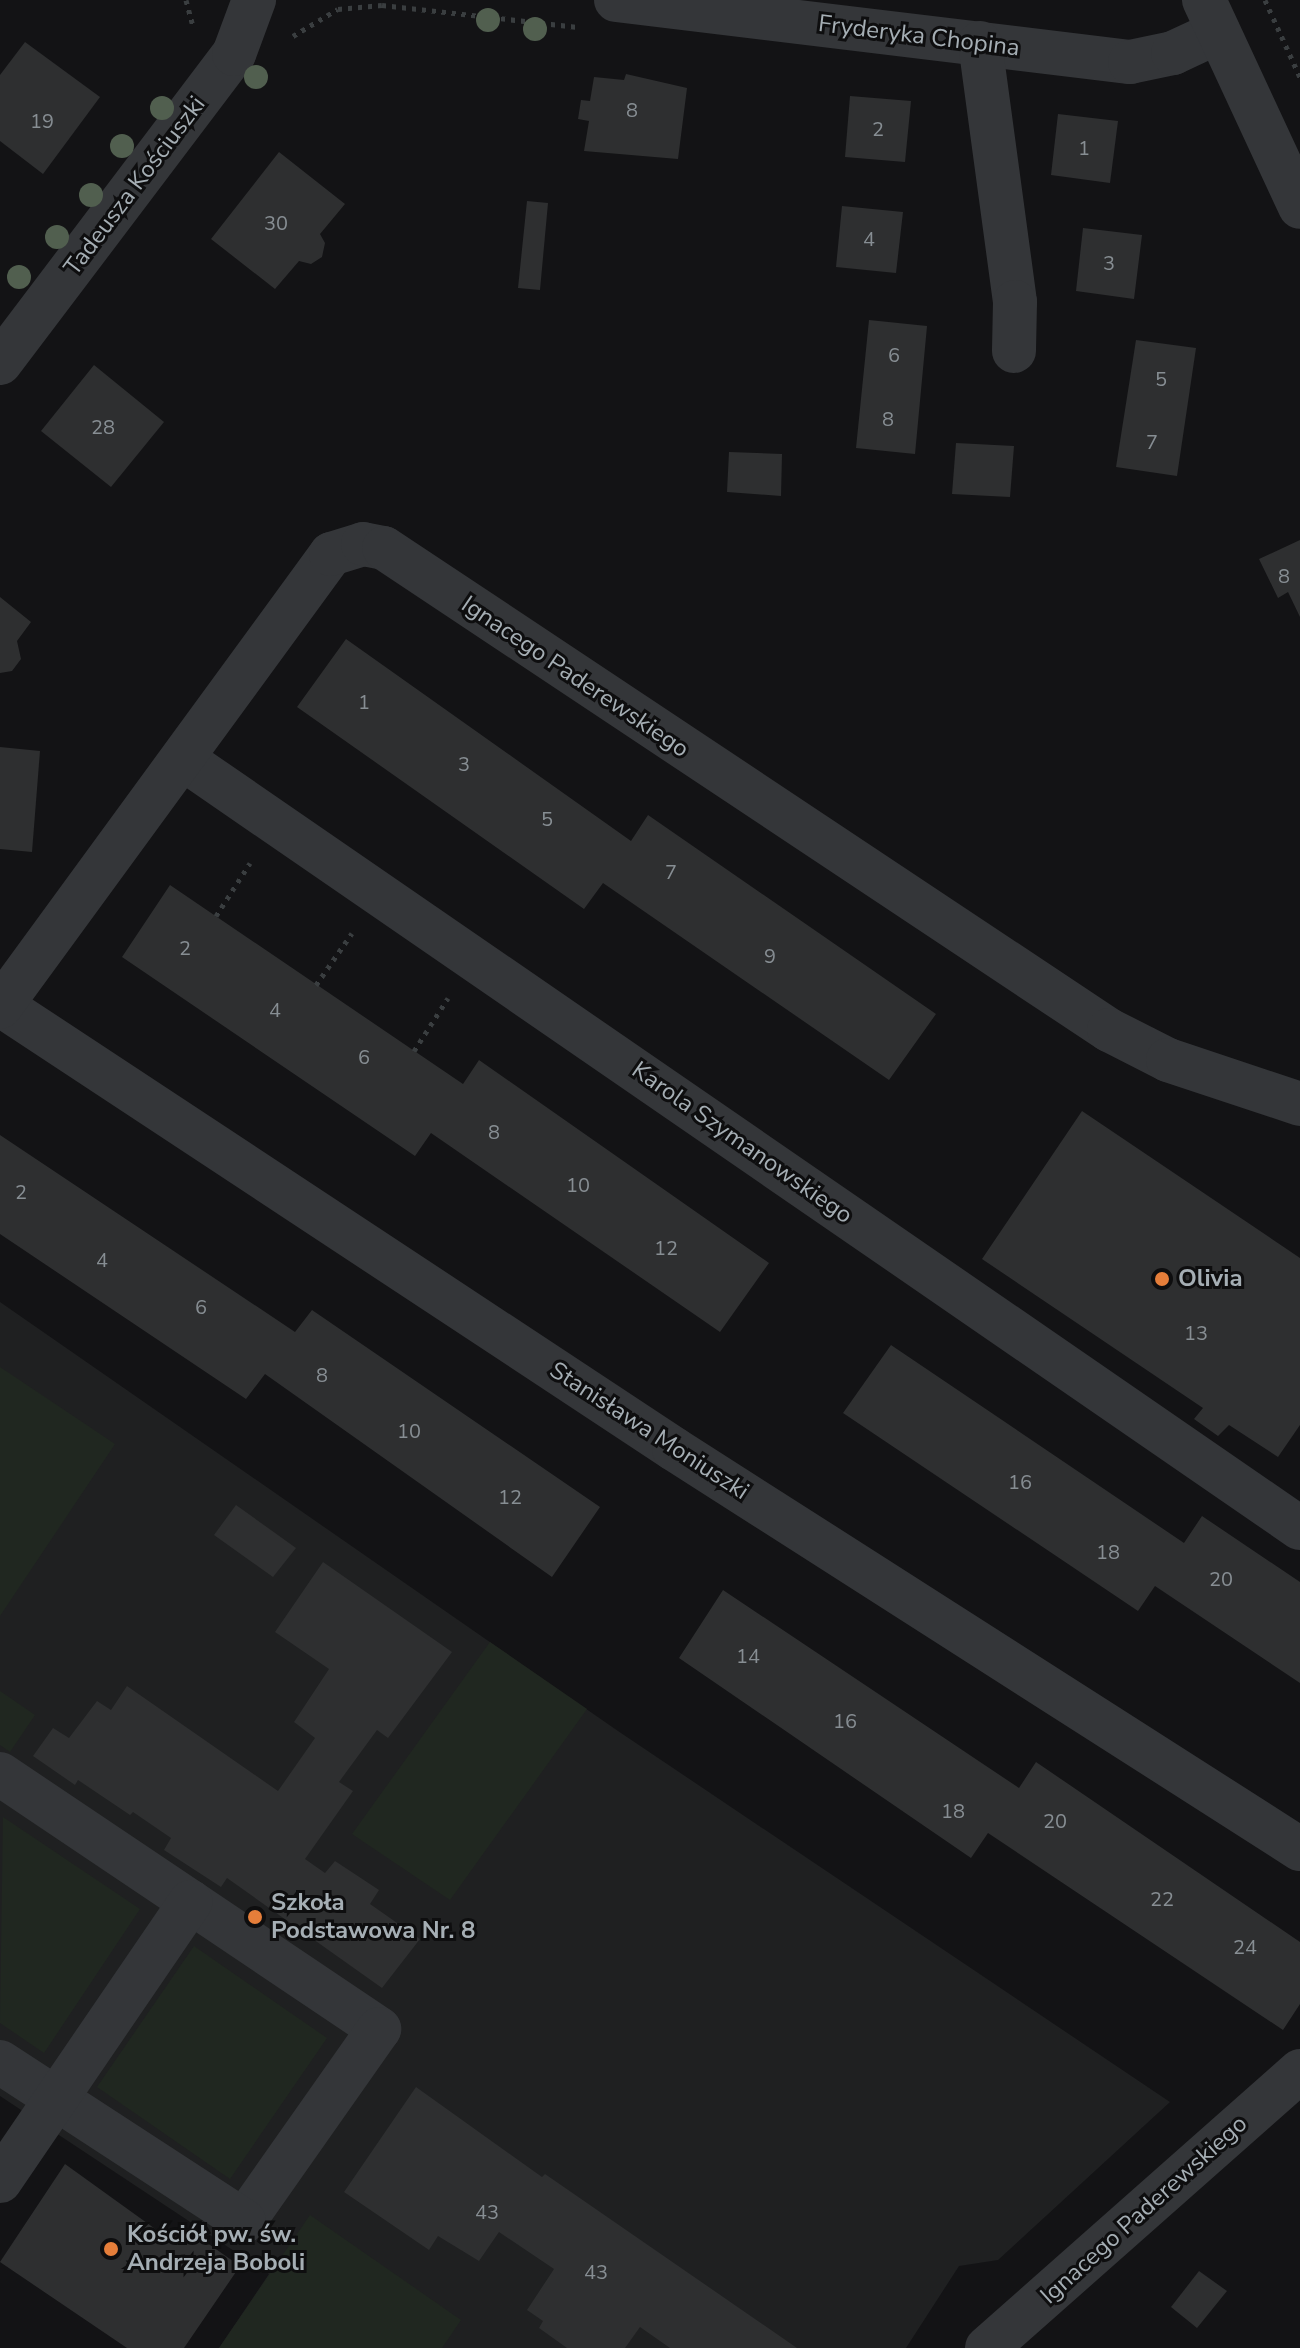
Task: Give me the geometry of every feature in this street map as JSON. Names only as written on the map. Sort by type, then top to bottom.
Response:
[{"type":"street","name":"Tadeusza Kościuszki","points":[[0,363],[234,54],[254,0]]},
{"type":"street","name":"Fryderyka Chopina","points":[[605,14],[980,43],[1130,62],[1173,53],[1211,16]]},
{"type":"street","points":[[1211,16],[1300,207]]},
{"type":"street","points":[[980,43],[1015,302],[1014,351]]},
{"type":"street","name":"Ignacego Paderewskiego","points":[[1,1006],[331,554],[363,544],[384,548],[1109,1030],[1168,1060],[1300,1104]]},
{"type":"street","name":"Karola Szymanowskiego","points":[[183,759],[1300,1528]]},
{"type":"street","name":"Stanisława Moniuszki","points":[[1,1006],[674,1449],[1300,1849]]},
{"type":"street","points":[[0,1774],[379,2029],[244,2221],[0,2062]]},
{"type":"street","points":[[0,2181],[190,1902]]},
{"type":"street","name":"Ignacego Paderewskiego","points":[[987,2348],[1300,2071]]},
{"type":"path","points":[[1265,0],[1300,77]]},
{"type":"path","points":[[289,42],[299,30],[338,9],[382,5],[605,14]]},
{"type":"path","points":[[216,916],[259,850]]},
{"type":"path","points":[[316,985],[361,920]]},
{"type":"path","points":[[414,1051],[457,985]]},
{"type":"shaded area","points":[[0,1302],[618,1731],[1170,2102],[998,2260],[959,2266],[906,2348],[219,2348],[269,2274],[0,2096]]},
{"type":"shaded area","points":[[0,1367],[115,1444],[0,1616]]},
{"type":"shaded area","points":[[490,1642],[587,1709],[450,1900],[352,1834]]},
{"type":"shaded area","points":[[0,1691],[35,1715],[10,1752],[0,1745]]},
{"type":"shaded area","points":[[3,1817],[140,1909],[44,2053],[0,2023]]},
{"type":"shaded area","points":[[194,1946],[327,2038],[230,2179],[97,2087]]},
{"type":"shaded area","points":[[310,2215],[461,2320],[442,2348],[219,2348]]},
{"type":"building","points":[[25,42],[100,97],[43,174],[0,141],[0,75]]},
{"type":"building","points":[[626,74],[687,88],[678,159],[584,151],[589,121],[578,119],[581,100],[590,101],[594,77],[624,80]]},
{"type":"building","points":[[850,96],[911,101],[905,162],[845,157]]},
{"type":"building","points":[[1058,114],[1118,121],[1110,183],[1051,175]]},
{"type":"building","points":[[279,152],[345,204],[320,234],[325,243],[322,257],[311,264],[299,261],[275,289],[211,239]]},
{"type":"building","points":[[527,201],[548,203],[540,290],[518,288]]},
{"type":"building","points":[[842,206],[903,212],[896,273],[836,267]]},
{"type":"building","points":[[1083,228],[1142,235],[1134,299],[1076,291]]},
{"type":"building","points":[[869,320],[927,326],[915,454],[856,448]]},
{"type":"building","points":[[1136,340],[1196,348],[1177,476],[1116,467]]},
{"type":"building","points":[[94,365],[164,422],[111,487],[41,431]]},
{"type":"building","points":[[956,443],[1014,446],[1010,497],[952,494]]},
{"type":"building","points":[[729,452],[782,454],[781,496],[727,492]]},
{"type":"building","points":[[1300,540],[1300,617],[1288,592],[1278,598],[1259,559]]},
{"type":"building","points":[[0,597],[31,622],[17,641],[21,659],[12,671],[0,673]]},
{"type":"building","points":[[346,639],[631,841],[648,815],[936,1014],[889,1080],[603,883],[584,909],[297,707]]},
{"type":"building","points":[[0,747],[40,751],[32,852],[0,849]]},
{"type":"building","points":[[170,885],[463,1084],[479,1060],[769,1263],[720,1332],[431,1133],[415,1156],[122,957]]},
{"type":"building","points":[[1082,1111],[1300,1258],[1300,1425],[1278,1457],[1229,1425],[1218,1436],[1194,1419],[1203,1408],[982,1259]]},
{"type":"building","points":[[0,1135],[295,1332],[312,1310],[600,1507],[552,1577],[265,1374],[246,1399],[0,1234]]},
{"type":"building","points":[[891,1345],[1184,1543],[1202,1516],[1300,1582],[1300,1683],[1155,1586],[1138,1611],[843,1413]]},
{"type":"building","points":[[236,1505],[296,1548],[273,1577],[214,1535]]},
{"type":"building","points":[[323,1562],[452,1652],[388,1738],[377,1730],[339,1782],[353,1791],[305,1859],[325,1873],[335,1861],[379,1890],[370,1904],[420,1939],[382,1988],[227,1878],[221,1887],[164,1850],[171,1838],[133,1812],[130,1815],[78,1780],[75,1785],[33,1756],[53,1728],[69,1738],[97,1701],[111,1710],[127,1686],[278,1791],[315,1738],[294,1722],[329,1669],[275,1632]]},
{"type":"building","points":[[723,1590],[1019,1788],[1036,1762],[1300,1942],[1300,2004],[1283,2030],[988,1833],[971,1858],[679,1658]]},
{"type":"building","points":[[416,2087],[542,2177],[545,2174],[797,2348],[670,2348],[640,2327],[625,2348],[567,2348],[539,2328],[543,2321],[527,2310],[554,2269],[499,2232],[479,2261],[438,2236],[429,2250],[344,2192]]},
{"type":"building","name":"Kościół pw. św. Andrzeja Boboli","points":[[65,2164],[172,2241],[183,2226],[240,2266],[184,2348],[127,2348],[0,2262]]},
{"type":"building","points":[[1199,2271],[1227,2291],[1197,2328],[1171,2307]]},
{"type":"place","name":"Olivia","points":[[1162,1279]]},
{"type":"place","name":"Szkoła Podstawowa Nr. 8","points":[[255,1917]]},
{"type":"place","name":"Kościół pw. św. Andrzeja Boboli","points":[[111,2249]]}]
